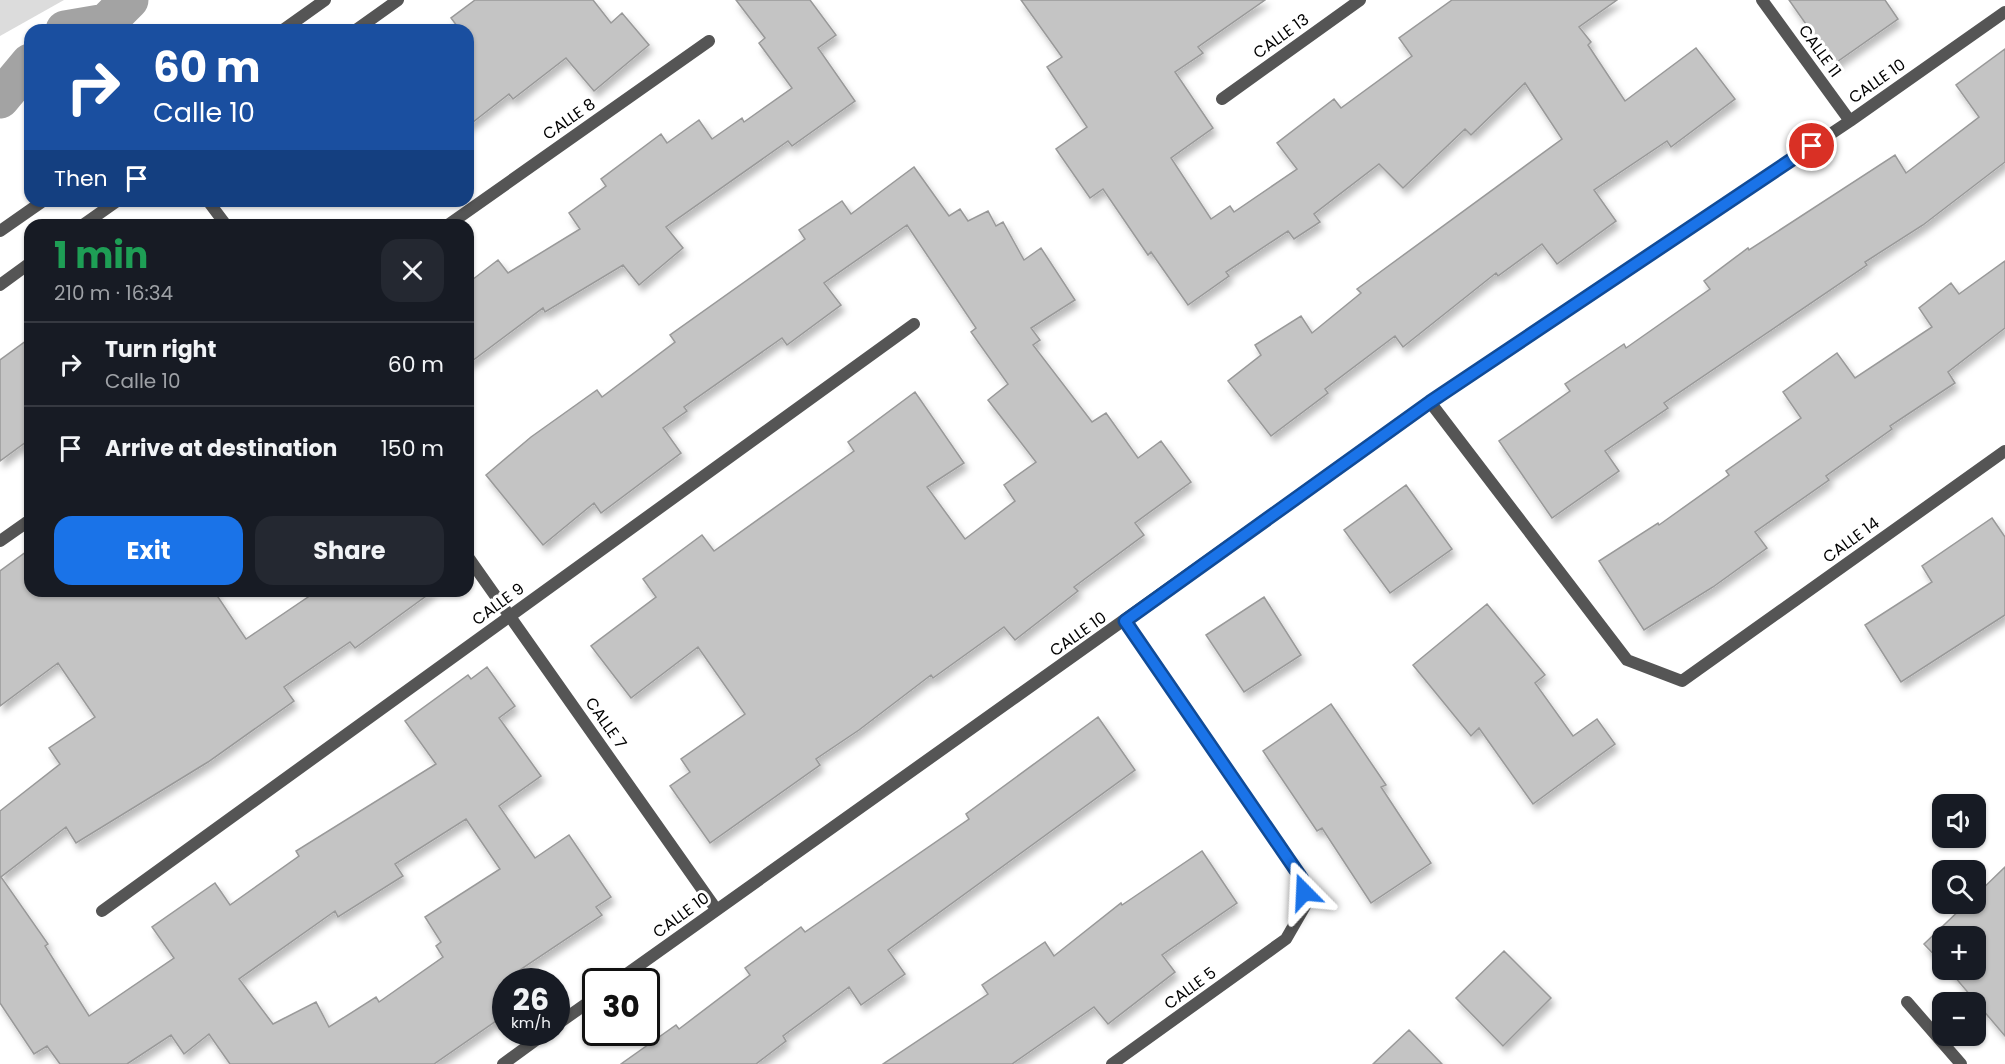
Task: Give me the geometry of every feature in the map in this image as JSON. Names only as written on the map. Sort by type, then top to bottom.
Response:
[{"type":"street","points":[[291,24],[325,0]]},
{"type":"street","points":[[364,24],[398,0]]},
{"type":"street","name":"CALLE 13","points":[[1222,99],[1360,0]]},
{"type":"street","name":"CALLE 11","points":[[1762,0],[1850,121]]},
{"type":"street","name":"CALLE 10","points":[[635,968],[1430,402],[1850,121],[2005,12]]},
{"type":"street","name":"CALLE 8","points":[[474,207],[709,41]]},
{"type":"street","points":[[0,231],[34,207]]},
{"type":"street","points":[[92,219],[108,207]]},
{"type":"street","name":"CALLE 8","points":[[457,219],[474,207]]},
{"type":"street","points":[[0,285],[24,267]]},
{"type":"street","name":"CALLE 9","points":[[102,911],[914,324]]},
{"type":"street","name":"CALLE 14","points":[[1430,402],[1627,660],[1682,681],[2005,451]]},
{"type":"street","points":[[0,541],[24,524]]},
{"type":"street","name":"CALLE 7","points":[[474,565],[716,909]]},
{"type":"street","name":"CALLE 5","points":[[1112,1064],[1287,939],[1305,906],[1302,879],[1125,621]]},
{"type":"street","points":[[1907,1002],[1961,1064]]},
{"type":"street","points":[[503,1064],[528,1046]]},
{"type":"shaded area","points":[[0,0],[64,0],[0,36]]},
{"type":"building","points":[[475,0],[593,0],[611,23],[622,13],[649,45],[594,91],[566,58],[513,99],[509,94],[474,121],[474,24],[456,24],[451,18]]},
{"type":"building","points":[[736,0],[810,0],[836,35],[818,48],[855,101],[792,146],[788,141],[666,227],[683,248],[639,285],[623,265],[545,312],[543,308],[474,360],[474,278],[498,260],[508,273],[580,229],[569,213],[606,186],[601,179],[661,134],[667,143],[699,120],[712,139],[742,118],[744,122],[792,88],[759,43],[765,38]]},
{"type":"building","points":[[1021,0],[1265,0],[1198,47],[1203,53],[1175,72],[1213,128],[1171,158],[1211,219],[1230,206],[1234,212],[1297,169],[1277,143],[1334,99],[1341,108],[1412,56],[1399,38],[1452,0],[1617,0],[1579,27],[1591,42],[1588,45],[1625,101],[1696,48],[1735,99],[1671,147],[1667,141],[1594,190],[1616,221],[1557,264],[1542,244],[1498,276],[1496,273],[1403,347],[1395,336],[1325,389],[1328,393],[1271,436],[1228,381],[1261,355],[1255,345],[1301,316],[1312,333],[1361,293],[1357,289],[1562,139],[1525,83],[1471,135],[1465,129],[1403,188],[1379,164],[1314,214],[1320,222],[1294,239],[1288,231],[1226,272],[1229,276],[1188,305],[1151,252],[1148,255],[1103,189],[1090,198],[1056,149],[1087,127],[1047,67],[1062,57]]},
{"type":"building","points":[[1789,0],[1885,0],[1898,19],[1834,64]]},
{"type":"building","points":[[2005,49],[2005,162],[1923,225],[1865,262],[1867,265],[1664,403],[1668,408],[1605,451],[1619,471],[1552,518],[1499,441],[1570,391],[1565,384],[1624,344],[1626,348],[1710,289],[1704,281],[1748,248],[1749,250],[1895,155],[1906,173],[1979,117],[1956,85]]},
{"type":"building","points":[[914,167],[949,216],[960,209],[968,221],[988,211],[996,226],[1003,222],[1024,260],[1041,248],[1075,300],[1031,328],[1040,340],[1033,345],[1092,422],[1106,413],[1138,458],[1161,441],[1191,482],[1135,523],[1144,535],[1074,587],[1078,591],[1015,640],[1004,627],[933,678],[931,675],[859,730],[816,759],[820,765],[710,843],[670,786],[690,772],[681,759],[745,714],[698,647],[631,698],[591,646],[656,597],[643,579],[702,535],[714,551],[854,451],[848,442],[915,392],[964,463],[927,487],[965,539],[1015,501],[1004,485],[1036,462],[988,400],[1008,384],[971,332],[976,328],[907,225],[824,283],[841,305],[787,345],[782,338],[684,407],[687,411],[663,428],[681,453],[601,513],[594,503],[543,545],[486,475],[531,437],[597,390],[602,397],[675,342],[670,335],[805,239],[799,230],[842,201],[851,214]]},
{"type":"building","points":[[2005,261],[2005,328],[1948,372],[1955,383],[1890,426],[1892,429],[1826,476],[1829,480],[1755,532],[1767,548],[1713,587],[1644,630],[1599,561],[1658,523],[1659,525],[1729,475],[1726,471],[1801,418],[1783,392],[1837,353],[1855,378],[1932,327],[1919,308],[1951,283],[1959,294]]},
{"type":"building","points":[[24,342],[24,443],[0,461],[0,360]]},
{"type":"building","points":[[1406,485],[1452,549],[1390,593],[1344,530]]},
{"type":"building","points":[[1992,518],[2005,537],[2005,615],[1901,682],[1865,625],[1932,582],[1922,566]]},
{"type":"building","points":[[24,553],[24,597],[218,597],[246,639],[308,597],[425,597],[355,648],[350,642],[284,687],[294,701],[208,762],[76,843],[66,827],[1,877],[48,944],[45,946],[89,1016],[174,958],[152,927],[215,883],[230,905],[299,856],[296,851],[436,764],[405,721],[468,675],[471,679],[487,667],[515,706],[499,718],[541,776],[499,806],[535,858],[569,835],[611,897],[596,907],[602,915],[523,968],[492,968],[492,1024],[434,1064],[230,1064],[209,1034],[184,1054],[171,1035],[127,1064],[60,1064],[47,1046],[34,1054],[0,1003],[0,811],[60,764],[49,748],[95,717],[58,663],[0,706],[0,571]],"holes":[[[466,819],[500,869],[425,917],[441,942],[436,946],[443,957],[379,1002],[376,997],[329,1027],[316,1002],[273,1024],[239,979],[335,911],[338,917],[403,876],[395,864]]]},
{"type":"building","points":[[1264,597],[1301,655],[1244,692],[1206,635]]},
{"type":"building","points":[[1487,604],[1545,675],[1535,683],[1573,736],[1597,719],[1615,744],[1533,804],[1479,728],[1471,736],[1413,665]]},
{"type":"building","points":[[1331,704],[1386,785],[1381,787],[1431,863],[1371,903],[1322,828],[1317,831],[1263,751]]},
{"type":"building","points":[[1098,717],[1135,770],[888,950],[905,974],[861,1005],[849,987],[783,1036],[786,1041],[756,1064],[621,1064],[646,1046],[660,1046],[660,1036],[676,1025],[679,1029],[750,975],[745,968],[801,927],[805,932],[969,819],[966,814]]},
{"type":"building","points":[[1202,851],[1237,903],[1162,955],[1175,972],[1108,1024],[1094,1007],[1012,1064],[883,1064],[988,994],[982,985],[1045,942],[1054,956],[1121,903],[1122,905]]},
{"type":"building","points":[[2005,867],[2005,1036],[1986,1014],[1986,992],[1968,992],[1957,980],[1986,980],[1986,926],[1943,926],[1955,914],[1986,914],[1986,885]]},
{"type":"building","points":[[1932,936],[1932,952],[1924,944]]},
{"type":"building","points":[[1504,951],[1551,998],[1503,1046],[1456,998]]},
{"type":"building","points":[[1409,1030],[1442,1064],[1373,1064]]},
{"type":"waterway","points":[[100,24],[106,23],[129,0]]},
{"type":"waterway","points":[[0,99],[24,70]]},
{"type":"route","points":[[1304,892],[1302,879],[1125,621],[1430,402],[1812,146]]}]
